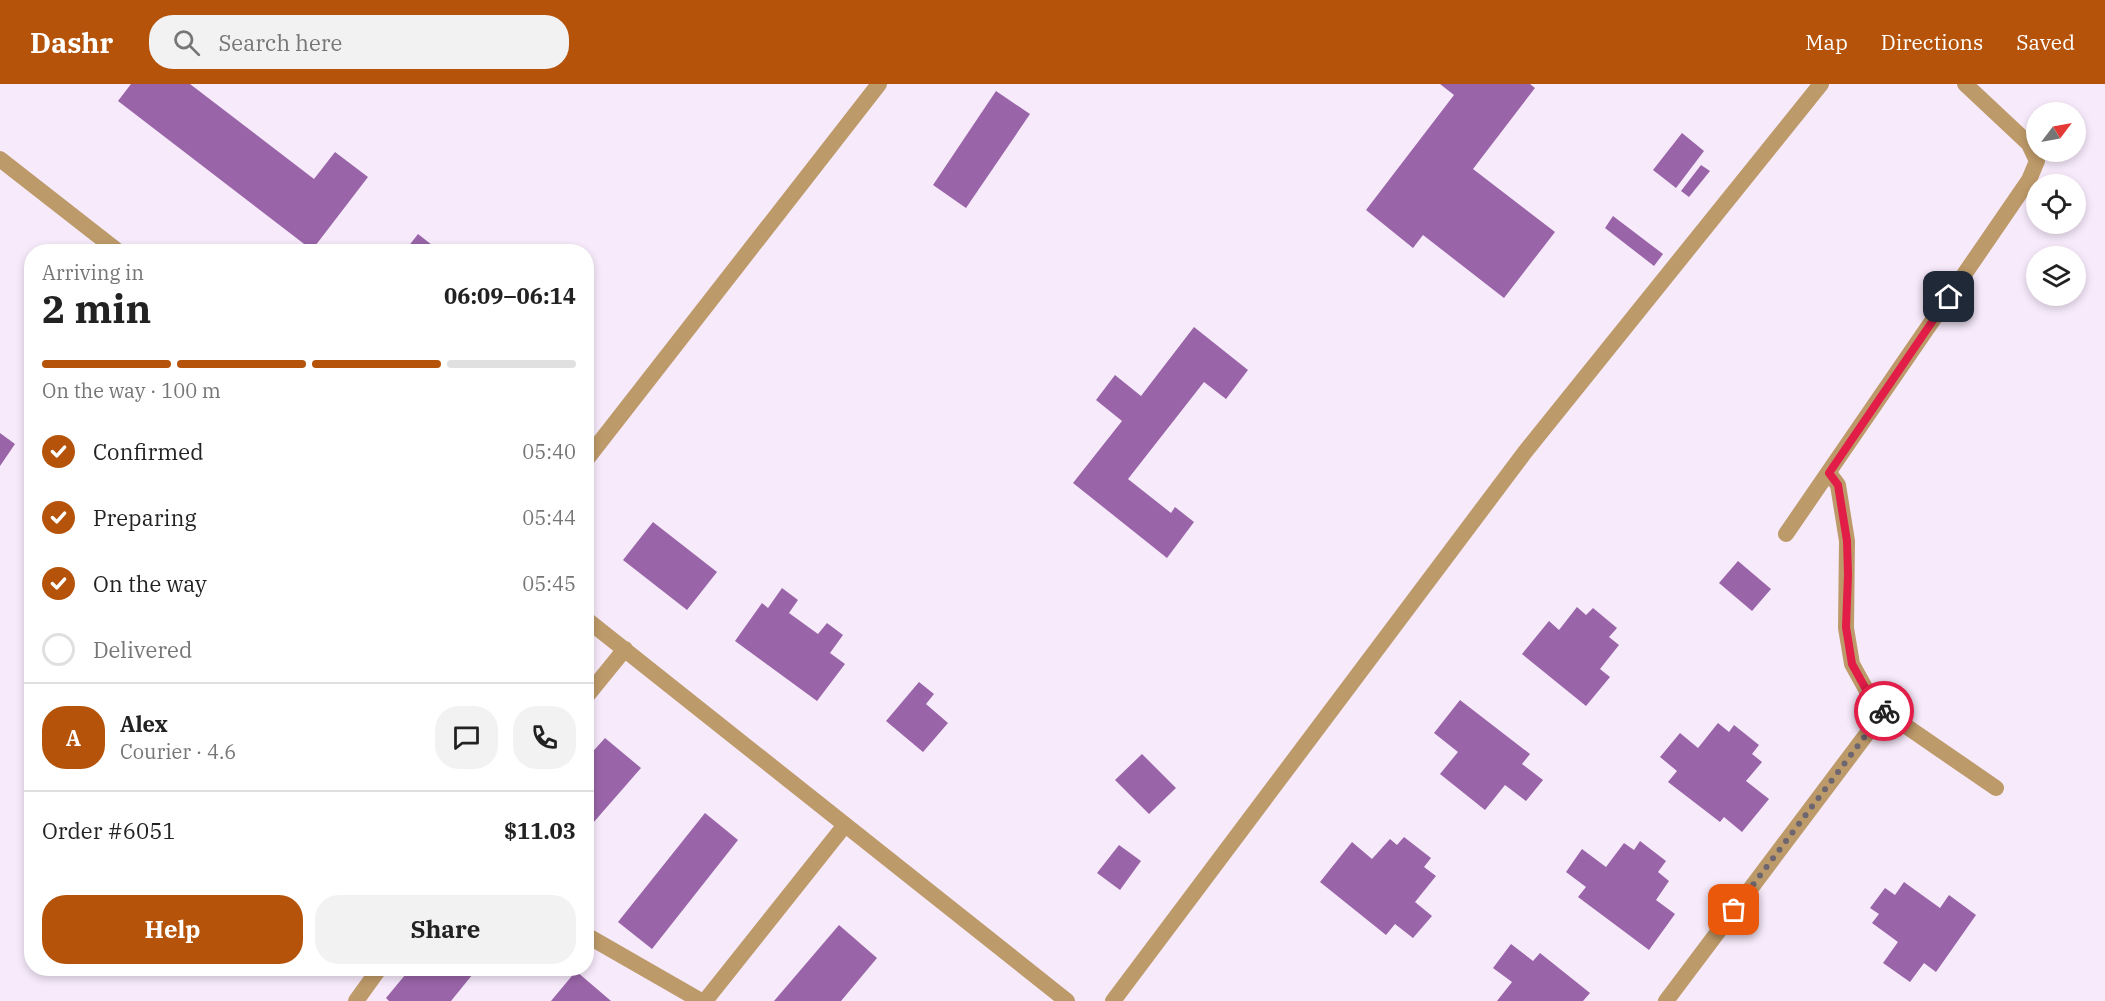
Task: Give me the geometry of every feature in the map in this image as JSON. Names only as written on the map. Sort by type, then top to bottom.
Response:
[{"type":"street","points":[[594,450],[879,84]]},
{"type":"street","points":[[1113,1001],[1525,452],[1821,84]]},
{"type":"street","points":[[1786,534],[2029,180],[2037,161],[2030,144],[1965,84]]},
{"type":"street","points":[[0,159],[109,244]]},
{"type":"street","points":[[1829,473],[1838,485],[1847,541],[1846,627],[1852,664],[1868,693],[1884,711],[1996,788]]},
{"type":"street","points":[[594,625],[1067,1001]]},
{"type":"street","points":[[594,687],[625,650]]},
{"type":"street","points":[[1666,1001],[1884,711]]},
{"type":"street","points":[[594,940],[703,1001],[845,825]]},
{"type":"street","points":[[356,1001],[374,976]]},
{"type":"building","points":[[131,84],[190,84],[314,179],[335,152],[368,177],[317,244],[304,244],[118,101]]},
{"type":"building","points":[[1440,84],[1530,84],[1535,88],[1473,169],[1555,232],[1504,298],[1423,235],[1413,248],[1366,210],[1454,95]]},
{"type":"building","points":[[996,91],[1030,114],[966,208],[933,185]]},
{"type":"building","points":[[1682,133],[1704,151],[1676,188],[1653,170]]},
{"type":"building","points":[[1701,165],[1710,171],[1689,197],[1681,191]]},
{"type":"building","points":[[1613,216],[1663,254],[1654,266],[1605,228]]},
{"type":"building","points":[[418,234],[431,244],[410,244]]},
{"type":"building","points":[[1194,327],[1248,370],[1226,399],[1204,382],[1128,479],[1171,513],[1175,507],[1194,522],[1167,558],[1073,483],[1122,421],[1096,400],[1115,375],[1141,396]]},
{"type":"building","points":[[0,433],[15,444],[0,466]]},
{"type":"building","points":[[653,522],[717,572],[687,610],[623,560]]},
{"type":"building","points":[[1738,561],[1771,589],[1752,611],[1719,583]]},
{"type":"building","points":[[782,588],[798,600],[789,613],[818,634],[827,623],[843,635],[830,653],[845,664],[817,701],[735,641],[762,603],[768,608]]},
{"type":"building","points":[[1577,607],[1586,615],[1593,608],[1617,628],[1609,637],[1619,645],[1600,669],[1610,677],[1586,706],[1522,654],[1549,621],[1559,630]]},
{"type":"building","points":[[919,682],[934,694],[926,704],[948,723],[923,752],[886,721]]},
{"type":"building","points":[[1460,700],[1530,754],[1522,764],[1543,780],[1526,801],[1505,785],[1485,810],[1440,774],[1458,752],[1434,733]]},
{"type":"building","points":[[1718,723],[1729,732],[1734,725],[1759,745],[1752,754],[1762,762],[1746,781],[1769,799],[1742,832],[1724,817],[1720,822],[1668,782],[1677,771],[1660,757],[1680,733],[1698,748]]},
{"type":"building","points":[[605,738],[641,768],[594,822],[594,750]]},
{"type":"building","points":[[1142,754],[1176,788],[1149,814],[1115,780]]},
{"type":"building","points":[[705,813],[738,840],[652,949],[618,922]]},
{"type":"building","points":[[1404,837],[1431,858],[1424,867],[1436,876],[1415,902],[1432,916],[1413,938],[1395,924],[1386,935],[1320,882],[1352,842],[1372,859],[1390,839],[1397,845]]},
{"type":"building","points":[[1640,841],[1666,861],[1658,872],[1669,881],[1656,900],[1675,914],[1649,950],[1578,897],[1586,887],[1566,872],[1582,849],[1606,867],[1624,843],[1634,850]]},
{"type":"building","points":[[1119,845],[1141,861],[1120,890],[1097,873]]},
{"type":"building","points":[[1904,882],[1940,908],[1949,895],[1976,915],[1936,972],[1924,963],[1910,982],[1883,963],[1898,942],[1872,923],[1879,914],[1870,908],[1885,888],[1895,895]]},
{"type":"building","points":[[839,925],[877,958],[841,1001],[774,1001]]},
{"type":"building","points":[[1511,944],[1533,961],[1540,953],[1590,993],[1583,1001],[1497,1001],[1512,982],[1493,968]]},
{"type":"building","points":[[404,976],[471,976],[451,1001],[389,1001],[386,998]]},
{"type":"building","points":[[572,976],[582,976],[611,1001],[551,1001]]},
{"type":"way so far","points":[[1734,910],[1884,711]]},
{"type":"route","points":[[1884,711],[1868,693],[1852,664],[1846,627],[1848,575],[1843,506],[1838,485],[1829,473],[1949,297]]}]
